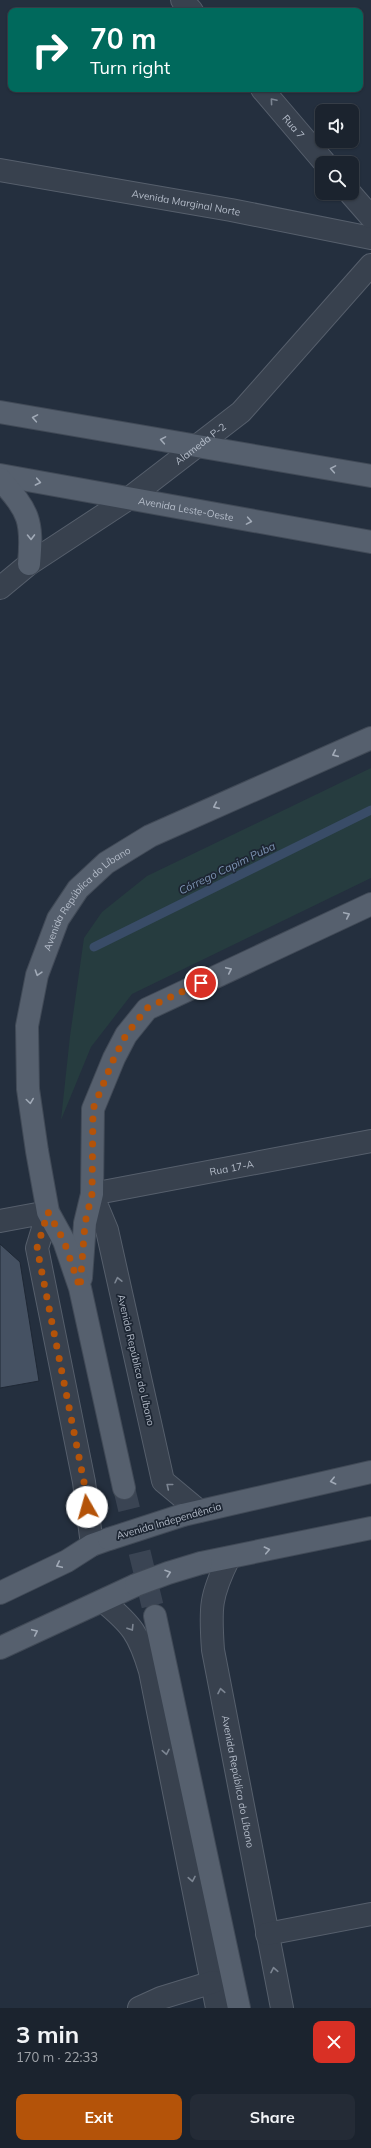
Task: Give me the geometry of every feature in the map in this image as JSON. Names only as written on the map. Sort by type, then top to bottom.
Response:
[{"type":"main road","points":[[0,412],[371,476]]},
{"type":"main road","name":"Avenida Leste-Oeste","points":[[0,475],[371,542]]},
{"type":"main road","points":[[0,480],[16,497],[25,512],[30,526],[29,564]]},
{"type":"main road","name":"Avenida República do Líbano","points":[[124,1488],[80,1288],[64,1241],[48,1212],[28,1089],[26,1026],[37,975],[58,919],[78,889],[106,863],[150,836],[371,738]]},
{"type":"main road","name":"Avenida República do Líbano","points":[[80,1288],[85,1223],[92,1194],[93,1109],[114,1058],[126,1035],[147,1008],[371,904]]},
{"type":"main road","name":"Avenida Independência","points":[[0,1593],[67,1561],[101,1542],[191,1513],[371,1472]]},
{"type":"main road","points":[[0,1648],[168,1573],[201,1563],[371,1528]]},
{"type":"main road","points":[[155,1616],[239,2008]]},
{"type":"street","points":[[182,0],[189,8]]},
{"type":"street","name":"Rua 7","points":[[265,92],[319,156]]},
{"type":"street","name":"Avenida Marginal Norte","points":[[0,170],[231,210],[371,238]]},
{"type":"street","points":[[356,200],[371,217]]},
{"type":"street","name":"Alameda P-2","points":[[0,588],[29,564],[128,499],[199,446],[241,412],[371,265]]},
{"type":"street","name":"Rua 17-A","points":[[92,1194],[371,1141]]},
{"type":"street","name":"Avenida República do Líbano","points":[[92,1194],[107,1230],[163,1481],[191,1513]]},
{"type":"street","points":[[0,1221],[48,1212]]},
{"type":"street","name":"Avenida República do Líbano","points":[[48,1212],[37,1248],[84,1482],[101,1542]]},
{"type":"street","name":"Avenida República do Líbano","points":[[229,1558],[217,1582],[210,1610],[213,1650],[282,2008]]},
{"type":"street","points":[[103,1601],[127,1621],[142,1646],[150,1671],[217,2008]]},
{"type":"street","points":[[267,1934],[371,1914]]},
{"type":"street","points":[[140,2008],[161,1998],[213,1982]]},
{"type":"green space","points":[[371,768],[371,878],[132,994],[91,1047],[61,1120],[70,1036],[84,938],[102,912],[147,876]]},
{"type":"building","points":[[0,1244],[20,1262],[39,1381],[0,1388]]},
{"type":"waterway","name":"Córrego Capim Puba","points":[[94,947],[371,810]]},
{"type":"tunnel","points":[[124,1488],[155,1616]]},
{"type":"route","points":[[87,1507],[84,1482],[37,1248],[48,1212],[64,1241],[80,1288],[85,1223],[92,1194],[93,1109],[114,1058],[126,1035],[147,1008],[201,983]]}]
